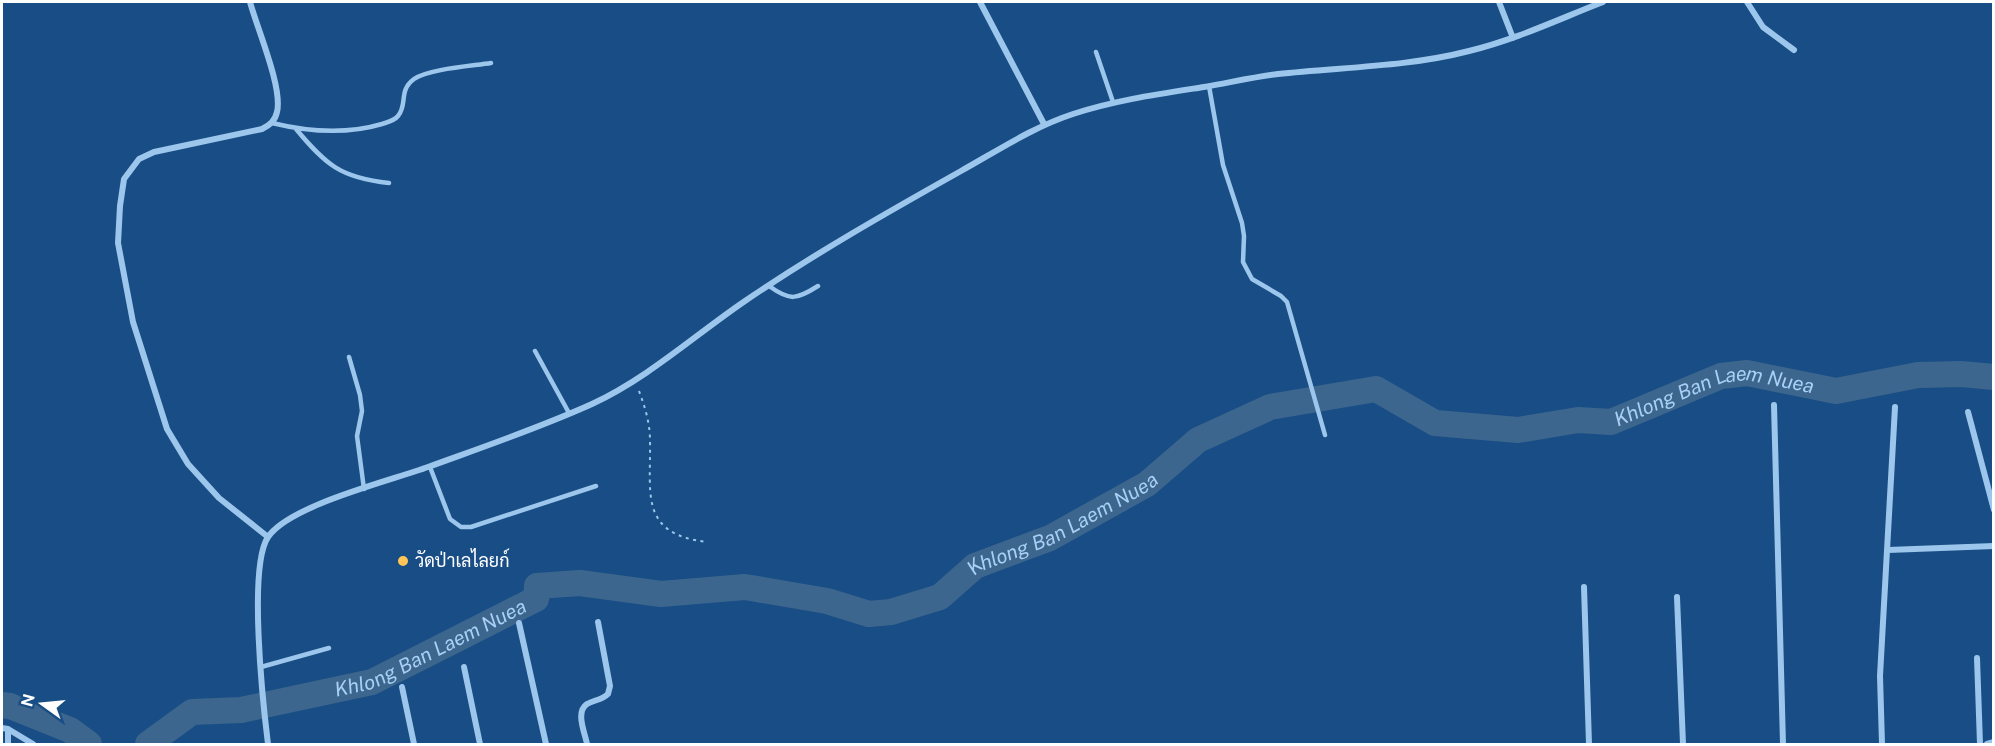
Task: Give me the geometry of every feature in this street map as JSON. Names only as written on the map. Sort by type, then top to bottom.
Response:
[{"type":"street","points":[[250,2],[276,93],[278,110],[272,123],[262,129],[154,152],[139,159],[124,179],[118,243],[133,322],[167,429],[188,464],[211,490],[268,537]]},
{"type":"street","points":[[980,2],[1044,124]]},
{"type":"street","points":[[1499,2],[1513,38]]},
{"type":"street","points":[[268,744],[262,696],[258,579],[261,556],[268,537],[288,518],[337,497],[529,431],[597,402],[635,380],[769,286],[930,188],[1044,124],[1125,99],[1278,74],[1373,67],[1468,52],[1513,38],[1603,2]]},
{"type":"street","points":[[1747,2],[1762,27],[1794,50]]},
{"type":"street","points":[[1774,405],[1783,744]]},
{"type":"street","points":[[1882,744],[1880,676],[1895,407]]},
{"type":"street","points":[[1968,412],[1994,510]]},
{"type":"street","points":[[1888,550],[1994,546]]},
{"type":"street","points":[[1584,587],[1589,744]]},
{"type":"street","points":[[1677,597],[1683,744]]},
{"type":"street","points":[[587,744],[580,716],[582,708],[588,703],[603,699],[608,694],[610,686],[598,622]]},
{"type":"street","points":[[519,623],[546,744]]},
{"type":"street","points":[[1977,658],[1980,744]]},
{"type":"street","points":[[464,667],[480,744]]},
{"type":"street","points":[[402,687],[414,744]]},
{"type":"street","points":[[5,729],[8,744]]},
{"type":"street","points":[[5,729],[33,744]]},
{"type":"street","points":[[1987,744],[1994,742]]},
{"type":"lane","points":[[1096,52],[1113,102]]},
{"type":"lane","points":[[272,123],[296,129],[344,132],[365,129],[394,120],[400,113],[405,88],[413,80],[423,75],[490,63]]},
{"type":"lane","points":[[1209,86],[1223,165],[1242,223],[1243,262],[1252,279],[1287,302],[1324,435]]},
{"type":"lane","points":[[296,129],[330,166],[361,178],[389,183]]},
{"type":"lane","points":[[769,286],[783,296],[794,298],[803,296],[818,286]]},
{"type":"lane","points":[[535,351],[569,414]]},
{"type":"lane","points":[[350,357],[362,411],[357,436],[364,489]]},
{"type":"lane","points":[[430,466],[450,519],[461,527],[471,527],[596,486]]},
{"type":"lane","points":[[261,667],[329,648]]},
{"type":"path","points":[[635,380],[649,426],[648,476],[652,505],[657,518],[669,531],[686,539],[707,542]]},
{"type":"waterway","name":"Khlong Ban Laem Nuea","points":[[148,744],[192,712],[241,710],[372,682],[536,599],[537,586],[580,583],[661,594],[745,587],[827,601],[869,614],[891,612],[940,597],[975,566],[1050,538],[1147,484],[1198,440],[1270,407],[1376,389],[1435,423],[1518,430],[1578,420],[1611,422],[1721,376],[1747,373],[1836,391],[1918,375],[1961,374],[1994,377]]},
{"type":"waterway","name":"Khlong Ban Laem Nuea","points":[[2,705],[10,706],[70,730],[89,744]]},
{"type":"place","name":"วัดป่าเลไลยก์","points":[[403,561]]}]
